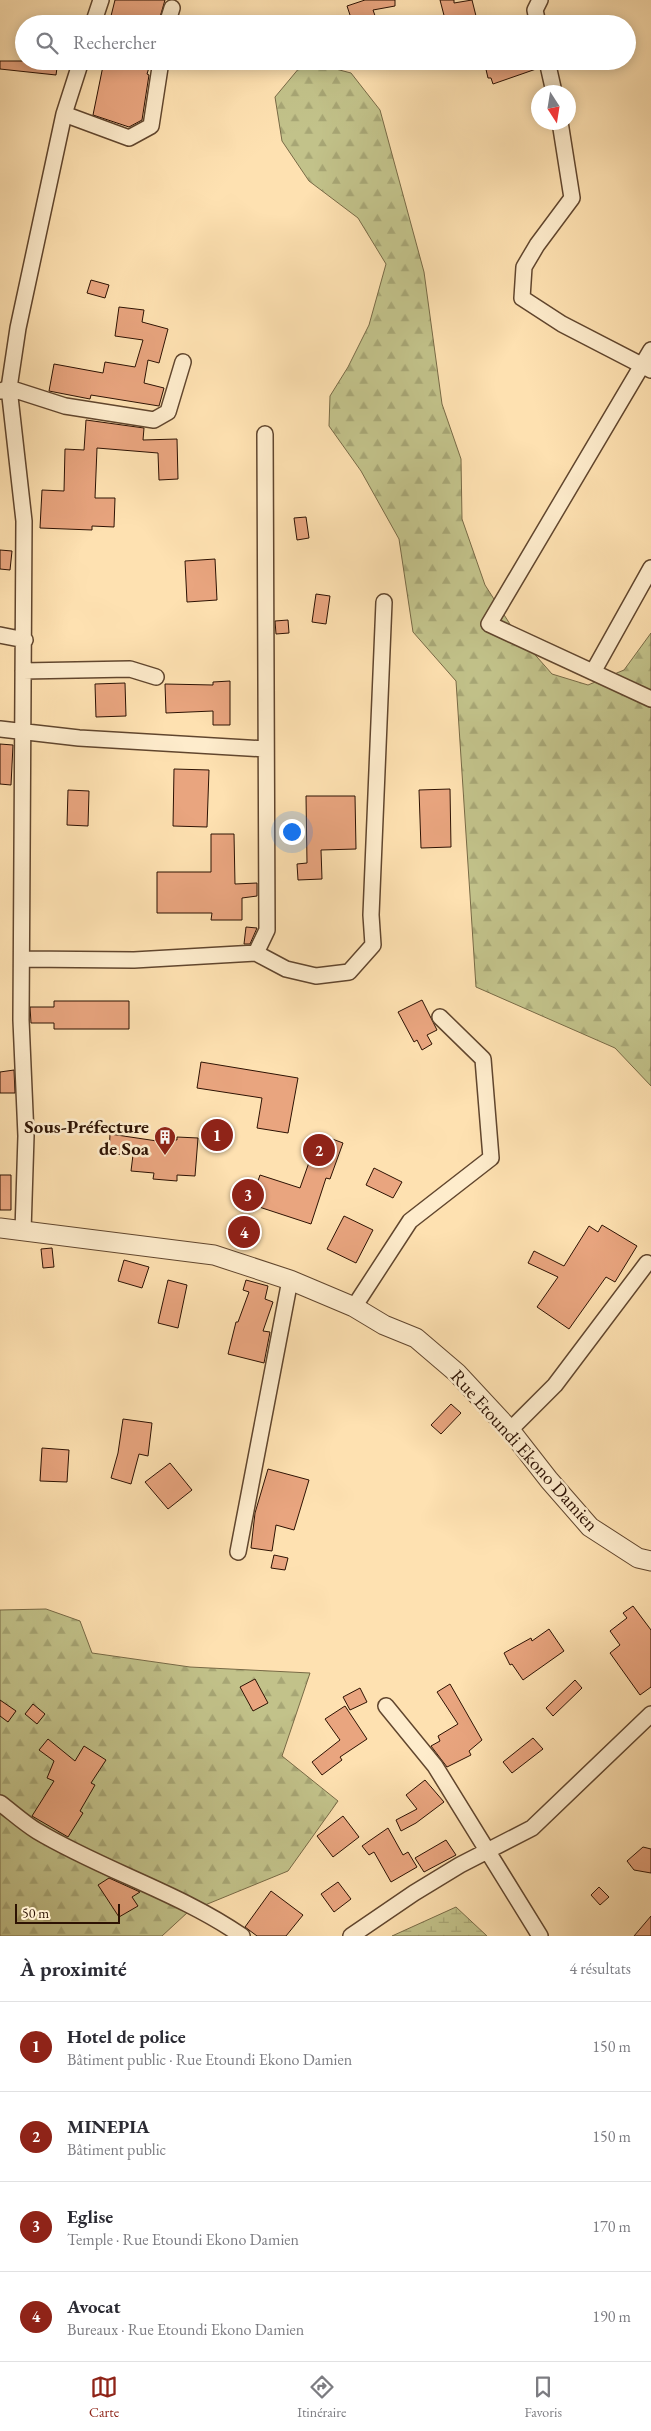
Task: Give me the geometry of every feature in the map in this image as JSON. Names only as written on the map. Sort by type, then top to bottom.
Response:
[{"type":"street","points":[[96,15],[101,0]]},
{"type":"street","points":[[536,15],[535,10],[540,0]]},
{"type":"street","points":[[170,15],[172,8]]},
{"type":"street","points":[[23,1231],[26,1136],[21,1020],[23,671],[25,640],[24,521],[5,390],[64,114],[78,70]]},
{"type":"street","points":[[64,114],[129,138],[151,126],[160,70]]},
{"type":"street","points":[[549,70],[552,85]]},
{"type":"street","points":[[561,130],[572,198],[537,245],[524,267],[522,298],[562,324],[646,367]]},
{"type":"street","points":[[651,350],[646,367],[489,624],[651,699]]},
{"type":"street","points":[[5,390],[65,406],[154,420],[168,412],[183,362]]},
{"type":"street","points":[[256,953],[267,930],[265,434]]},
{"type":"street","points":[[594,672],[651,568]]},
{"type":"street","points":[[22,959],[134,960],[256,953],[286,969],[316,976],[349,972],[373,945],[372,915],[384,602]]},
{"type":"street","points":[[0,635],[25,640]]},
{"type":"street","points":[[23,671],[130,669],[156,677]]},
{"type":"street","points":[[0,729],[79,738],[265,749]]},
{"type":"street","points":[[354,1307],[410,1222],[491,1158],[483,1059],[440,1017]]},
{"type":"street","name":"Rue Etoundi Ekono Damien","points":[[0,1228],[214,1255],[290,1280],[354,1307],[384,1324],[416,1338],[456,1373],[510,1430],[549,1480],[590,1527],[638,1558],[651,1562]]},
{"type":"street","points":[[510,1430],[555,1385],[647,1263]]},
{"type":"street","points":[[238,1552],[290,1280]]},
{"type":"street","points":[[386,1706],[435,1766],[540,1936]]},
{"type":"street","points":[[351,1936],[414,1893],[532,1828],[651,1714]]},
{"type":"street","points":[[0,1803],[36,1831],[164,1894],[242,1936]]},
{"type":"green space","points":[[298,70],[340,70],[351,73],[380,110],[424,272],[442,404],[461,459],[462,519],[485,585],[515,632],[552,674],[588,685],[624,670],[651,633],[651,1086],[615,1048],[476,987],[456,681],[413,632],[399,539],[361,471],[329,426],[330,396],[348,367],[369,325],[386,264],[358,218],[309,181],[282,141],[275,97]]},
{"type":"green space","points":[[46,1609],[80,1621],[92,1653],[190,1667],[310,1673],[282,1756],[338,1801],[288,1871],[188,1912],[162,1936],[0,1936],[0,1610]]},
{"type":"green space","points":[[456,1907],[487,1936],[392,1936]]},
{"type":"building","points":[[115,0],[165,0],[161,15],[111,15]]},
{"type":"building","points":[[365,0],[395,0],[395,6],[373,10],[375,15],[350,15],[347,6]]},
{"type":"building","points":[[440,0],[454,0],[454,3],[472,0],[476,15],[444,15]]},
{"type":"building","points":[[0,61],[15,61],[15,70],[57,70],[56,75],[0,69]]},
{"type":"building","points":[[102,70],[148,70],[142,120],[129,127],[93,115]]},
{"type":"building","points":[[486,70],[533,70],[493,84],[491,78],[488,78]]},
{"type":"building","points":[[91,280],[109,285],[105,298],[87,293]]},
{"type":"building","points":[[119,307],[144,310],[142,322],[168,329],[159,363],[148,360],[144,383],[164,388],[159,406],[91,395],[90,399],[49,391],[54,364],[103,373],[105,362],[135,367],[143,340],[115,336]]},
{"type":"building","points":[[86,420],[144,428],[143,440],[177,439],[178,479],[159,480],[158,453],[97,448],[95,498],[115,498],[114,527],[92,526],[92,530],[40,528],[42,490],[64,491],[65,449],[84,450]]},
{"type":"building","points":[[306,517],[309,538],[297,540],[294,518]]},
{"type":"building","points":[[0,550],[12,551],[10,570],[0,569]]},
{"type":"building","points":[[215,559],[217,600],[187,602],[185,561]]},
{"type":"building","points":[[316,594],[330,596],[326,624],[312,622]]},
{"type":"building","points":[[288,620],[289,633],[276,634],[275,621]]},
{"type":"building","points":[[230,681],[230,725],[213,725],[213,711],[166,713],[165,684],[213,685],[213,682]]},
{"type":"building","points":[[125,683],[126,716],[96,717],[95,684]]},
{"type":"building","points":[[0,744],[13,745],[11,785],[0,784]]},
{"type":"building","points":[[174,769],[209,770],[207,827],[173,826]]},
{"type":"building","points":[[450,789],[451,847],[421,848],[419,790]]},
{"type":"building","points":[[68,790],[89,791],[88,826],[67,825]]},
{"type":"building","points":[[306,796],[355,796],[356,849],[321,850],[322,879],[298,880],[297,864],[307,863]]},
{"type":"building","points":[[211,834],[234,834],[235,884],[257,883],[257,896],[242,898],[242,920],[211,920],[212,913],[157,913],[157,872],[211,872]]},
{"type":"building","points":[[246,927],[257,928],[250,944],[244,944]]},
{"type":"building","points":[[422,1000],[437,1030],[427,1035],[432,1044],[422,1050],[417,1040],[414,1042],[398,1012]]},
{"type":"building","points":[[54,1001],[129,1001],[129,1029],[54,1029],[54,1023],[31,1023],[30,1007],[54,1007]]},
{"type":"building","points":[[201,1062],[298,1078],[288,1133],[257,1128],[262,1098],[197,1088]]},
{"type":"building","points":[[14,1070],[15,1093],[0,1093],[0,1072]]},
{"type":"building","name":"Sous-Préfecture de Soa","points":[[110,1134],[157,1141],[157,1138],[177,1140],[177,1137],[198,1138],[195,1176],[177,1175],[177,1181],[153,1179],[154,1173],[131,1171],[133,1155],[109,1154]]},
{"type":"building","points":[[319,1134],[343,1143],[330,1179],[326,1178],[311,1224],[250,1204],[260,1175],[300,1188]]},
{"type":"building","points":[[374,1168],[402,1182],[393,1198],[366,1185]]},
{"type":"building","points":[[0,1175],[11,1175],[11,1210],[0,1210]]},
{"type":"building","points":[[344,1216],[373,1230],[356,1263],[327,1249]]},
{"type":"building","points":[[602,1225],[637,1246],[615,1282],[606,1277],[569,1329],[537,1307],[558,1277],[528,1263],[534,1251],[564,1266],[589,1226],[598,1232]]},
{"type":"building","points":[[52,1248],[54,1267],[43,1268],[41,1249]]},
{"type":"building","points":[[124,1260],[149,1267],[142,1288],[118,1281]]},
{"type":"building","points":[[168,1280],[187,1285],[178,1328],[158,1323]]},
{"type":"building","points":[[246,1280],[268,1286],[265,1299],[273,1302],[263,1331],[270,1332],[264,1363],[228,1354],[236,1322],[238,1322],[249,1292],[243,1290]]},
{"type":"building","points":[[451,1404],[461,1413],[441,1434],[431,1425]]},
{"type":"building","points":[[123,1419],[152,1423],[148,1456],[139,1454],[131,1484],[111,1478],[118,1453]]},
{"type":"building","points":[[42,1448],[69,1450],[67,1482],[40,1481]]},
{"type":"building","points":[[170,1463],[192,1490],[168,1509],[145,1482]]},
{"type":"building","points":[[268,1469],[309,1480],[294,1530],[276,1525],[272,1551],[251,1548],[255,1513]]},
{"type":"building","points":[[274,1555],[288,1558],[285,1570],[271,1568]]},
{"type":"building","points":[[633,1606],[651,1630],[651,1687],[640,1695],[610,1653],[620,1645],[610,1631],[627,1618],[623,1613]]},
{"type":"building","points":[[549,1629],[564,1651],[523,1680],[512,1664],[510,1665],[504,1653],[531,1638],[532,1641]]},
{"type":"building","points":[[255,1679],[268,1703],[253,1711],[240,1687]]},
{"type":"building","points":[[575,1680],[582,1688],[553,1716],[546,1708]]},
{"type":"building","points":[[450,1684],[482,1740],[469,1751],[471,1755],[447,1767],[431,1746],[440,1741],[438,1736],[458,1724],[437,1692]]},
{"type":"building","points":[[360,1688],[367,1702],[350,1710],[343,1697]]},
{"type":"building","points":[[0,1700],[16,1711],[8,1722],[0,1716]]},
{"type":"building","points":[[33,1704],[45,1714],[37,1724],[25,1714]]},
{"type":"building","points":[[345,1706],[367,1739],[340,1757],[342,1760],[322,1775],[312,1762],[340,1740],[325,1719]]},
{"type":"building","points":[[533,1738],[543,1749],[512,1773],[503,1762]]},
{"type":"building","points":[[48,1739],[75,1761],[84,1746],[106,1760],[91,1783],[95,1785],[80,1811],[83,1813],[68,1837],[32,1816],[54,1781],[47,1778],[54,1761],[39,1750]]},
{"type":"building","points":[[425,1780],[444,1802],[416,1823],[401,1831],[396,1820],[417,1809],[406,1795]]},
{"type":"building","points":[[343,1816],[359,1837],[333,1857],[317,1836]]},
{"type":"building","points":[[388,1828],[403,1855],[408,1852],[417,1867],[391,1882],[374,1852],[369,1855],[362,1846]]},
{"type":"building","points":[[446,1840],[456,1855],[424,1872],[415,1858]]},
{"type":"building","points":[[643,1847],[651,1849],[651,1873],[634,1870],[627,1861]]},
{"type":"building","points":[[109,1878],[140,1892],[132,1897],[138,1906],[119,1917],[98,1885]]},
{"type":"building","points":[[338,1882],[351,1899],[334,1912],[321,1894]]},
{"type":"building","points":[[599,1887],[609,1897],[600,1905],[591,1895]]},
{"type":"building","points":[[271,1891],[303,1915],[286,1936],[257,1936],[245,1927]]},
{"type":"building","points":[[651,1916],[651,1936],[634,1936]]},
{"type":"place","name":"Hotel de police","points":[[217,1135]]},
{"type":"place","name":"MINEPIA","points":[[319,1150]]},
{"type":"place","name":"Sous-Préfecture de Soa","points":[[165,1156]]},
{"type":"place","name":"Eglise","points":[[248,1195]]},
{"type":"place","name":"Avocat","points":[[244,1232]]}]
